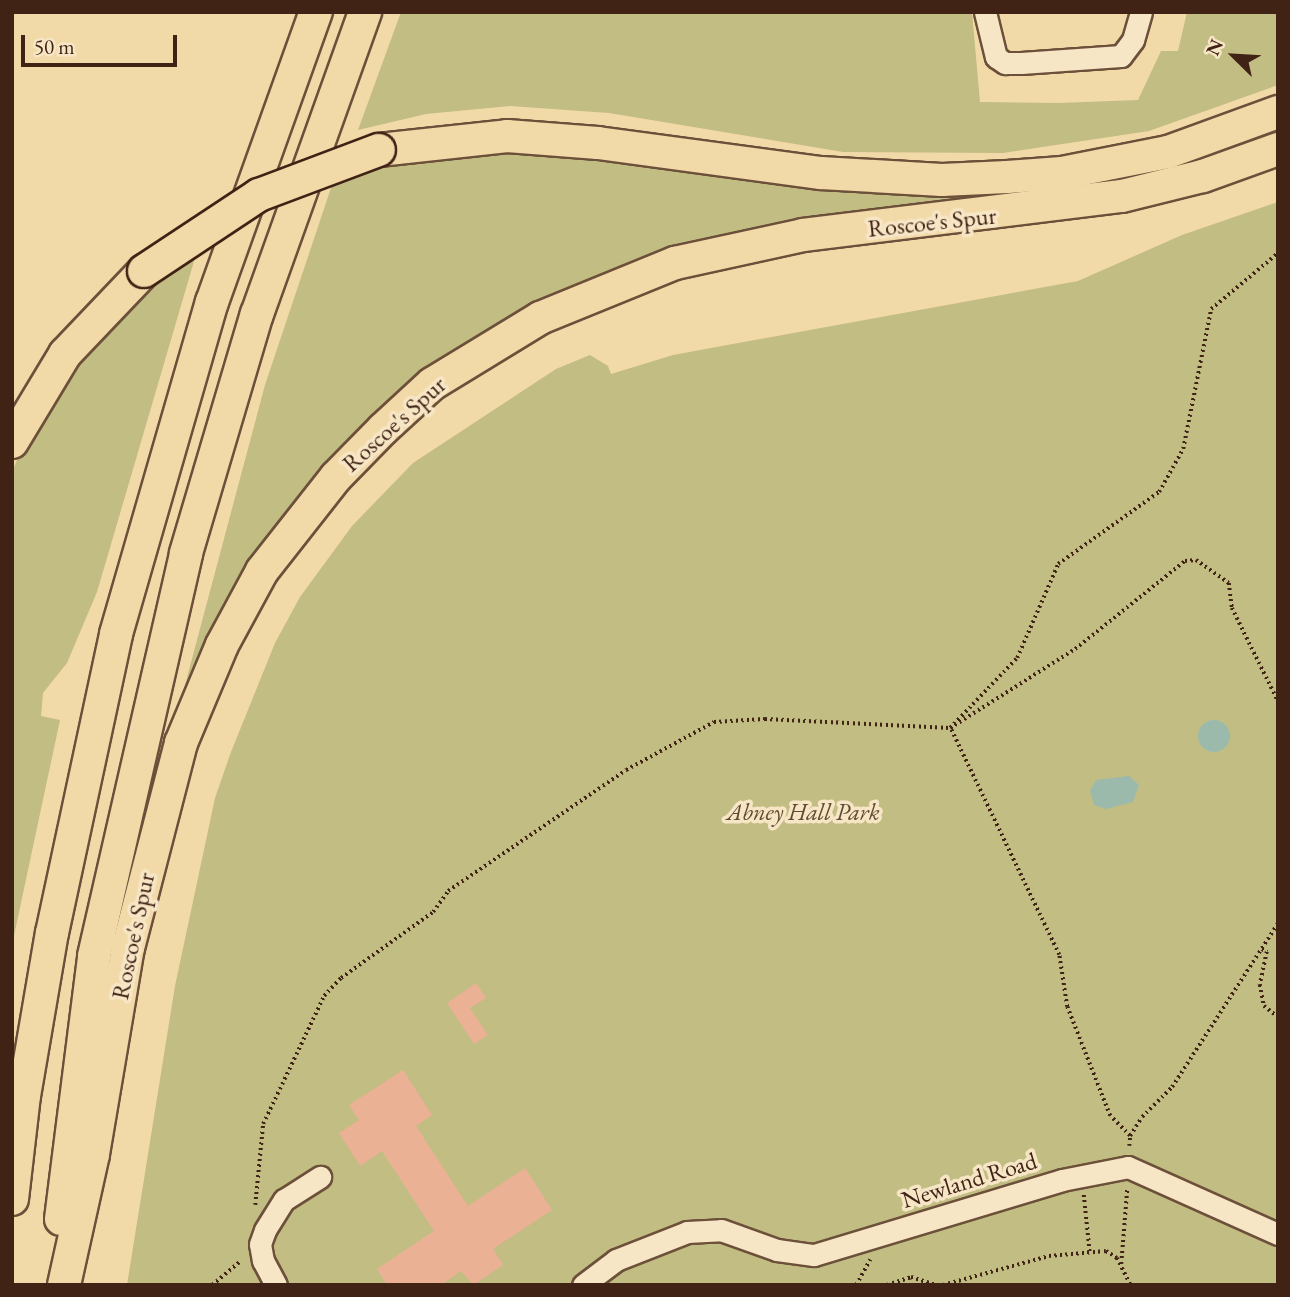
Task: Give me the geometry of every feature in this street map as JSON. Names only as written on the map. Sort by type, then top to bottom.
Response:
[{"type":"highway","points":[[12,1199],[24,1096],[52,933],[116,634],[212,302],[316,12]]},
{"type":"highway","points":[[54,1285],[94,957],[186,553],[257,314],[365,12]]},
{"type":"highway","name":"Roscoe's Spur","points":[[12,442],[65,354],[144,271],[259,195],[379,150],[507,136],[598,143],[821,173],[981,178],[1062,173],[1168,152],[1278,112]]},
{"type":"highway","name":"Roscoe's Spur","points":[[64,1285],[93,1154],[128,948],[181,743],[222,645],[262,571],[336,477],[383,429],[432,384],[540,318],[675,263],[803,235],[1122,196],[1203,176],[1278,149]]},
{"type":"street","points":[[985,12],[996,57],[1005,63],[1021,64],[1121,56],[1133,40],[1142,12]]},
{"type":"street","points":[[1128,1167],[1278,1234]]},
{"type":"street","name":"Newland Road","points":[[583,1285],[616,1260],[688,1232],[721,1230],[777,1250],[814,1255],[1081,1176],[1128,1167]]},
{"type":"street","points":[[275,1285],[263,1261],[260,1244],[265,1230],[284,1200],[320,1177]]},
{"type":"path","points":[[950,729],[1017,658],[1058,564],[1159,492],[1183,449],[1211,309],[1278,253]]},
{"type":"path","points":[[253,1215],[263,1124],[324,996],[341,978],[433,912],[448,891],[626,770],[714,722],[765,719],[950,729],[1075,649],[1185,561],[1196,561],[1229,583],[1237,620],[1278,701]]},
{"type":"path","points":[[950,729],[1059,955],[1067,1007],[1110,1116],[1130,1136]]},
{"type":"path","points":[[1121,1264],[1130,1136],[1172,1087],[1278,923]]},
{"type":"path","points":[[1262,949],[1267,953],[1260,985],[1264,1006],[1278,1017]]},
{"type":"path","points":[[1081,1176],[1090,1253]]},
{"type":"path","points":[[943,1285],[1049,1256],[1113,1253],[1131,1285]]},
{"type":"path","points":[[212,1285],[249,1254]]},
{"type":"path","points":[[887,1285],[911,1278],[936,1285]]},
{"type":"green space","points":[[401,12],[972,12],[980,102],[1059,103],[1138,100],[1161,51],[1178,51],[1187,12],[1278,12],[1278,85],[1149,131],[1003,153],[843,152],[609,113],[510,106],[426,114],[358,130]]},
{"type":"green space","points":[[496,151],[568,154],[827,188],[967,191],[968,204],[762,229],[383,410],[177,715],[265,385],[334,179],[385,165]]},
{"type":"green space","name":"Abney Hall Park","points":[[1278,202],[1278,1285],[127,1285],[175,986],[215,798],[231,752],[275,643],[300,597],[352,526],[413,463],[556,369],[590,355],[608,366],[611,374],[673,355],[1078,281],[1182,235]]},
{"type":"green space","points":[[197,251],[97,592],[67,663],[43,693],[41,716],[60,720],[12,945],[12,472],[23,446],[80,357],[114,319]]},
{"type":"shaded area","points":[[1214,720],[1225,725],[1230,736],[1225,747],[1214,752],[1203,747],[1198,736],[1203,725]]},
{"type":"shaded area","points":[[1129,776],[1139,785],[1133,802],[1106,809],[1094,805],[1090,791],[1096,780]]},
{"type":"building","points":[[476,983],[486,998],[470,1008],[488,1035],[474,1044],[447,1003]]},
{"type":"building","points":[[403,1070],[432,1115],[416,1126],[468,1206],[525,1168],[552,1210],[493,1249],[503,1265],[473,1285],[461,1271],[441,1285],[387,1285],[377,1269],[434,1231],[382,1151],[360,1166],[339,1133],[359,1120],[349,1105]]}]
